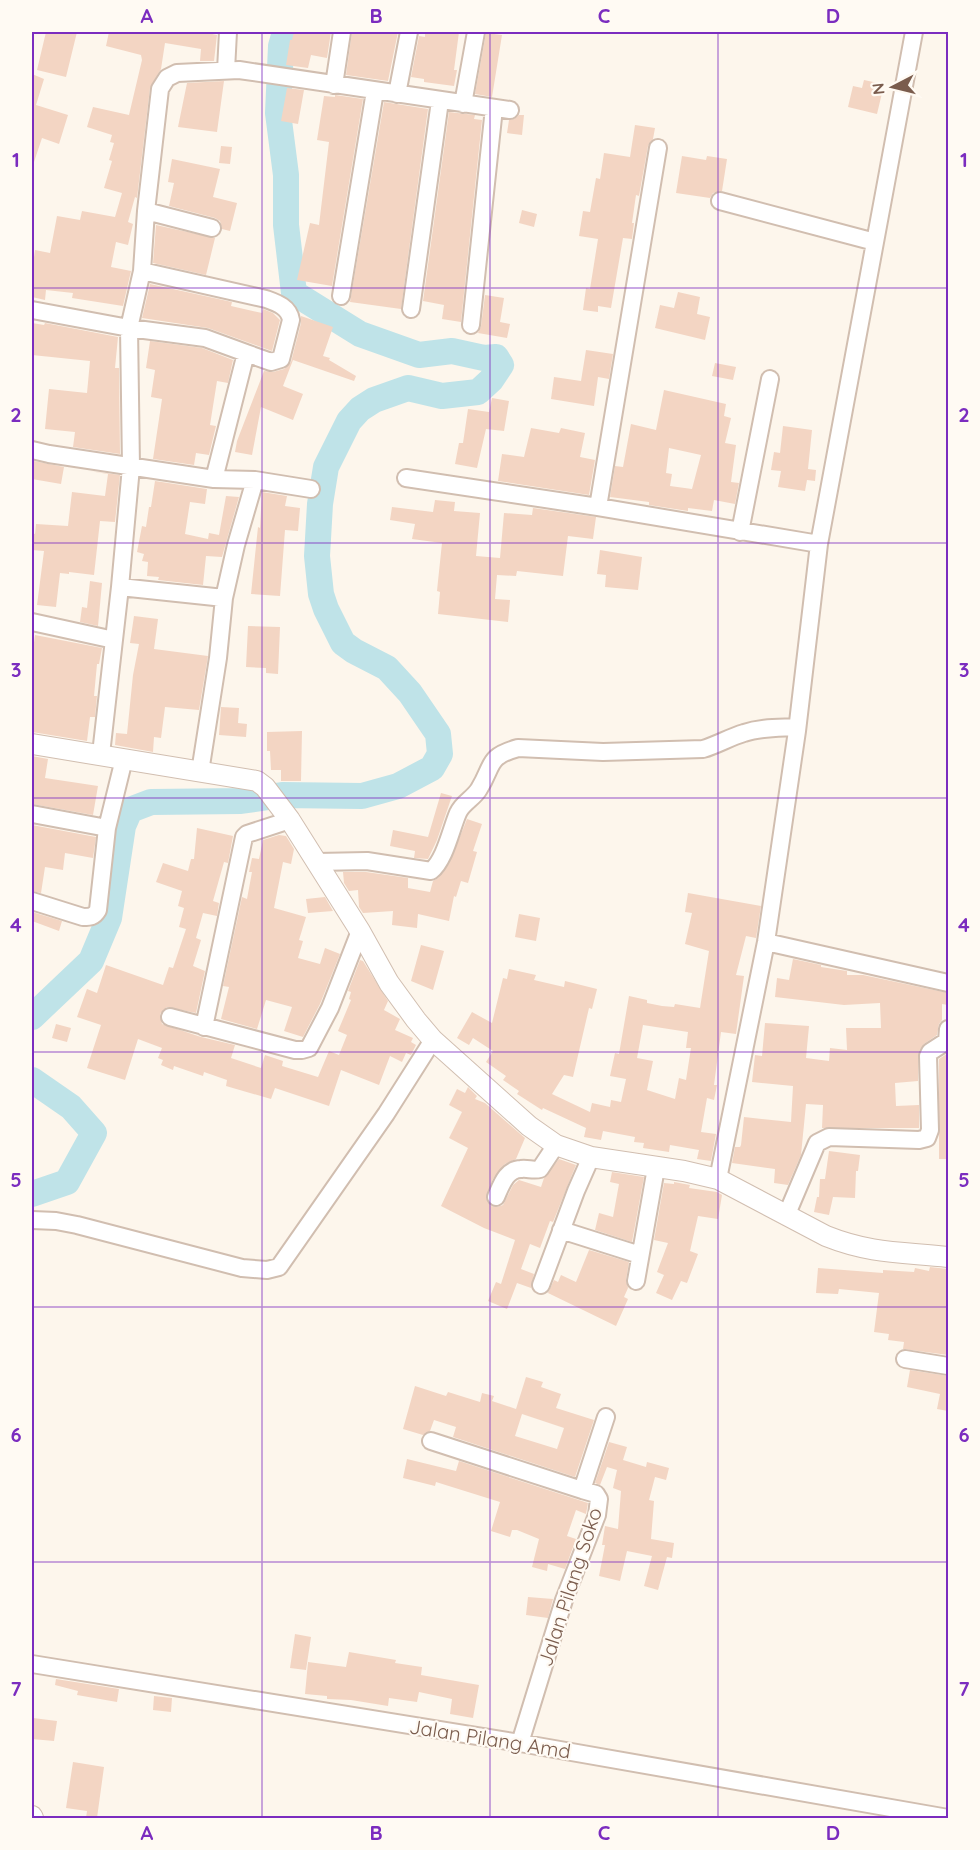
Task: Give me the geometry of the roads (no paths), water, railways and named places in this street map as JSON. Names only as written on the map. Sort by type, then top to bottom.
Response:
[{"type":"street","points":[[228,32],[233,70]]},
{"type":"street","points":[[334,85],[342,32]]},
{"type":"street","points":[[398,94],[409,32]]},
{"type":"street","points":[[463,104],[476,32]]},
{"type":"street","points":[[718,1179],[766,942],[797,728],[819,544],[914,32]]},
{"type":"street","points":[[101,754],[131,466],[129,328],[142,271],[146,212],[160,89],[163,82],[177,73],[233,70],[502,109],[471,325]]},
{"type":"street","points":[[341,296],[375,91]]},
{"type":"street","points":[[411,309],[440,100]]},
{"type":"street","points":[[598,507],[658,148]]},
{"type":"street","points":[[720,201],[875,242]]},
{"type":"street","points":[[146,212],[212,228]]},
{"type":"street","points":[[32,310],[129,328],[205,338],[271,362],[280,359],[291,320],[283,306],[266,299],[142,271]]},
{"type":"street","points":[[214,479],[246,353]]},
{"type":"street","points":[[740,532],[770,379]]},
{"type":"street","points":[[32,450],[214,479],[255,480],[311,489]]},
{"type":"street","points":[[406,478],[819,544]]},
{"type":"street","points":[[200,772],[218,658],[224,597],[255,480]]},
{"type":"street","points":[[120,587],[224,597]]},
{"type":"street","points":[[32,622],[114,640]]},
{"type":"street","points":[[317,862],[367,861],[431,871],[439,863],[460,809],[478,790],[490,764],[496,757],[509,750],[518,748],[603,752],[703,749],[718,745],[743,733],[777,728],[797,728]]},
{"type":"street","points":[[32,744],[249,778],[265,787],[317,862],[400,999],[434,1040],[529,1126],[556,1144],[591,1157],[718,1179],[826,1236],[845,1243],[888,1253],[948,1257]]},
{"type":"street","points":[[32,901],[82,917],[90,918],[98,910],[107,828],[124,759]]},
{"type":"street","points":[[204,1027],[244,837],[284,813]]},
{"type":"street","points":[[32,814],[107,828]]},
{"type":"street","points":[[170,1017],[295,1050],[309,1048],[330,1008],[360,930]]},
{"type":"street","points":[[766,942],[948,983]]},
{"type":"street","points":[[787,1214],[816,1143],[829,1137],[919,1140],[927,1138],[930,1130],[928,1056],[930,1052],[947,1041],[948,1029]]},
{"type":"street","points":[[32,1220],[70,1223],[242,1268],[267,1270],[279,1267],[386,1114],[434,1040]]},
{"type":"street","points":[[496,1197],[509,1173],[520,1168],[533,1170],[540,1168],[556,1144]]},
{"type":"street","points":[[541,1285],[591,1157]]},
{"type":"street","points":[[636,1281],[656,1168]]},
{"type":"street","points":[[561,1230],[640,1255]]},
{"type":"street","points":[[905,1359],[948,1366]]},
{"type":"street","points":[[582,1490],[606,1417]]},
{"type":"street","name":"Jalan Pilang Soko","points":[[431,1441],[596,1494],[599,1499],[600,1505],[564,1600],[520,1743]]},
{"type":"street","name":"Jalan Pilang Amd","points":[[32,1664],[520,1743],[948,1818]]},
{"type":"waterway","points":[[32,1017],[91,961],[109,918],[123,826],[130,810],[151,802],[241,801],[282,795],[362,796],[398,786],[432,768],[440,754],[438,734],[410,693],[387,668],[343,643],[326,609],[321,594],[317,556],[320,504],[326,467],[349,421],[360,409],[374,400],[408,388],[442,396],[478,392],[491,380],[501,365],[496,357],[484,358],[452,351],[419,355],[360,334],[294,293],[286,225],[286,175],[278,113],[281,46],[285,32]]},
{"type":"waterway","points":[[32,1080],[71,1107],[94,1133],[67,1182],[32,1194]]}]
